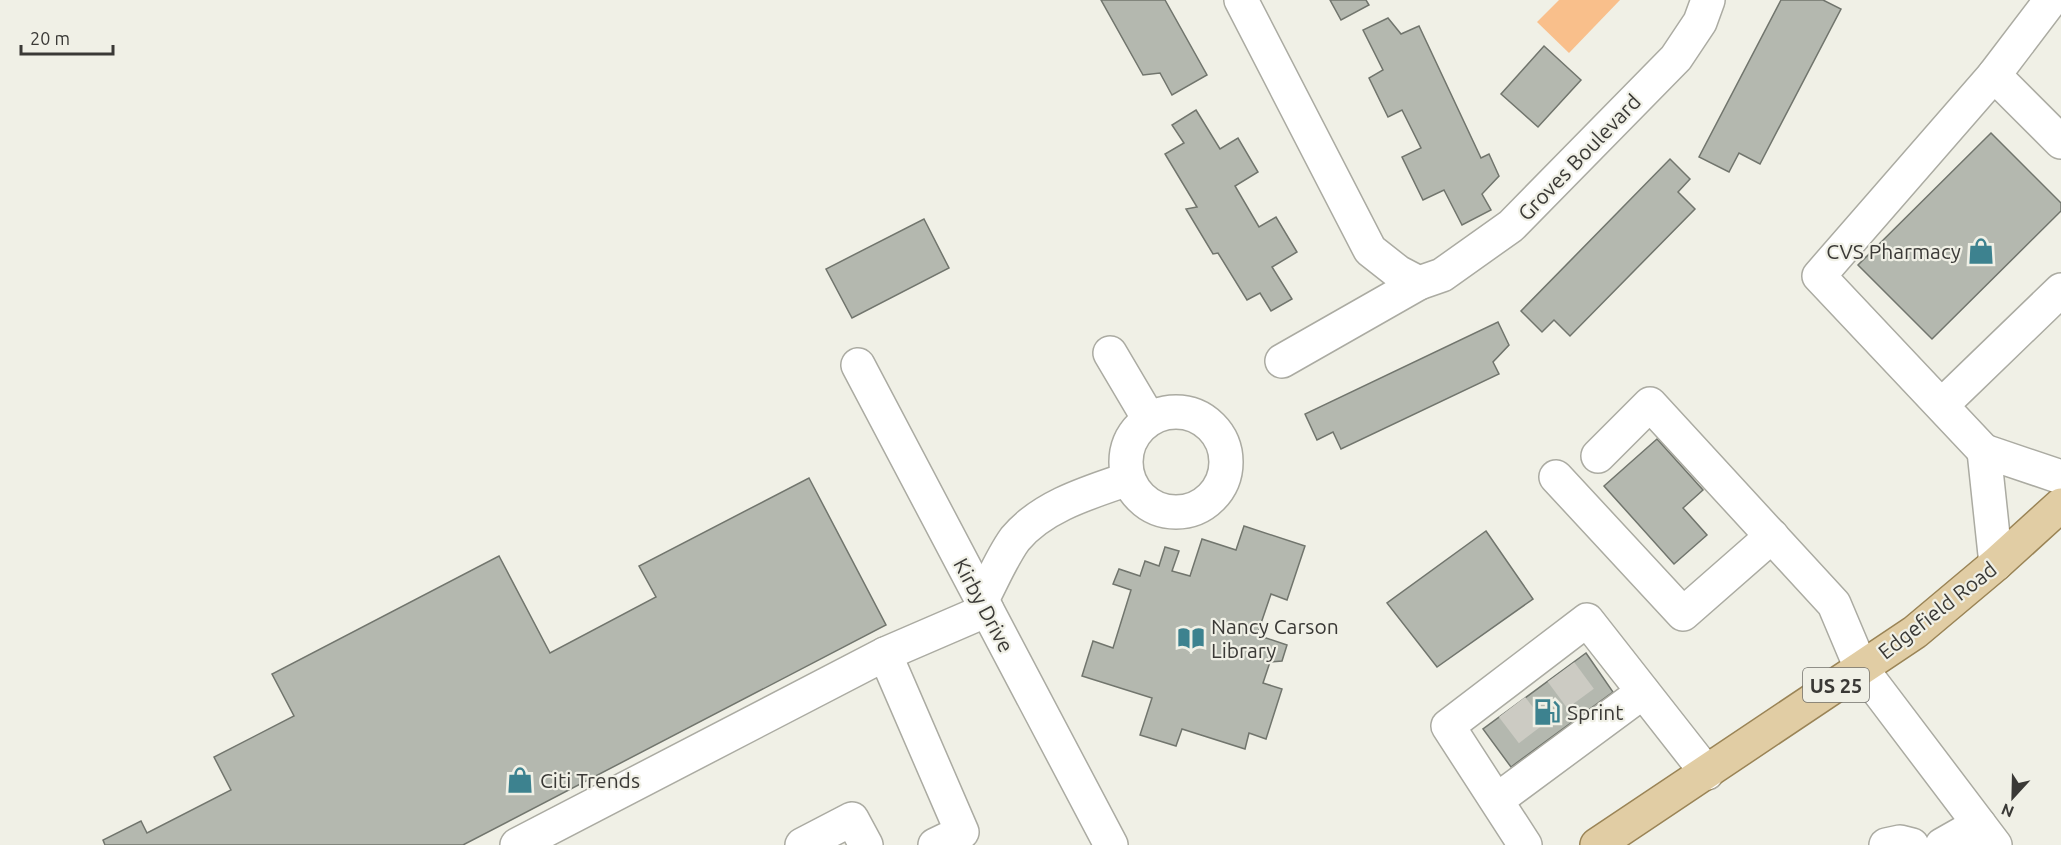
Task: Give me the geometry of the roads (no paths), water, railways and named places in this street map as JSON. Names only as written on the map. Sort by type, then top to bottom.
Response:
[{"type":"main road","name":"Edgefield Road","points":[[1597,845],[1915,632],[1996,564],[2061,505]]},
{"type":"street","points":[[1242,0],[1370,250],[1398,272],[1419,282]]},
{"type":"street","name":"Groves Boulevard","points":[[1282,361],[1419,282],[1442,275],[1511,226],[1676,58],[1700,22],[1707,0]]},
{"type":"street","points":[[2053,9],[1819,276],[1984,451],[2061,477]]},
{"type":"street","points":[[1994,75],[2061,142]]},
{"type":"street","points":[[1942,405],[2061,290]]},
{"type":"street","points":[[1110,353],[1149,419]]},
{"type":"street","name":"Kirby Drive","points":[[858,364],[1111,845]]},
{"type":"street","points":[[1598,456],[1650,404],[1834,604],[1861,668],[1987,834],[1942,845]]},
{"type":"street","points":[[1169,412],[1186,412],[1202,418],[1214,429],[1223,443],[1227,460],[1224,477],[1216,493],[1204,504],[1188,511],[1171,512],[1155,508],[1141,499],[1128,479],[1125,470],[1125,454],[1130,438],[1149,419],[1169,412]]},
{"type":"street","points":[[1984,451],[1996,564]]},
{"type":"street","points":[[1556,477],[1683,614],[1772,536]]},
{"type":"street","points":[[517,845],[885,654],[985,605],[1016,539],[1044,515],[1079,496],[1128,479]]},
{"type":"street","points":[[1525,845],[1448,726],[1505,698],[1554,662],[1587,620],[1707,773]]},
{"type":"street","points":[[885,654],[962,832],[935,845]]},
{"type":"street","points":[[1497,800],[1546,752],[1594,717],[1643,692]]},
{"type":"street","points":[[802,845],[852,819],[866,845]]},
{"type":"street","points":[[1886,845],[1900,842],[1912,845]]},
{"type":"tunnel","points":[[1561,672],[1589,710]]},
{"type":"tunnel","points":[[1512,707],[1541,745]]},
{"type":"place","name":"CVS Pharmacy","points":[[1981,251]]},
{"type":"place","name":"Nancy Carson Library","points":[[1191,638]]},
{"type":"place","name":"Sprint","points":[[1547,712]]},
{"type":"place","name":"Citi Trends","points":[[520,780]]}]
